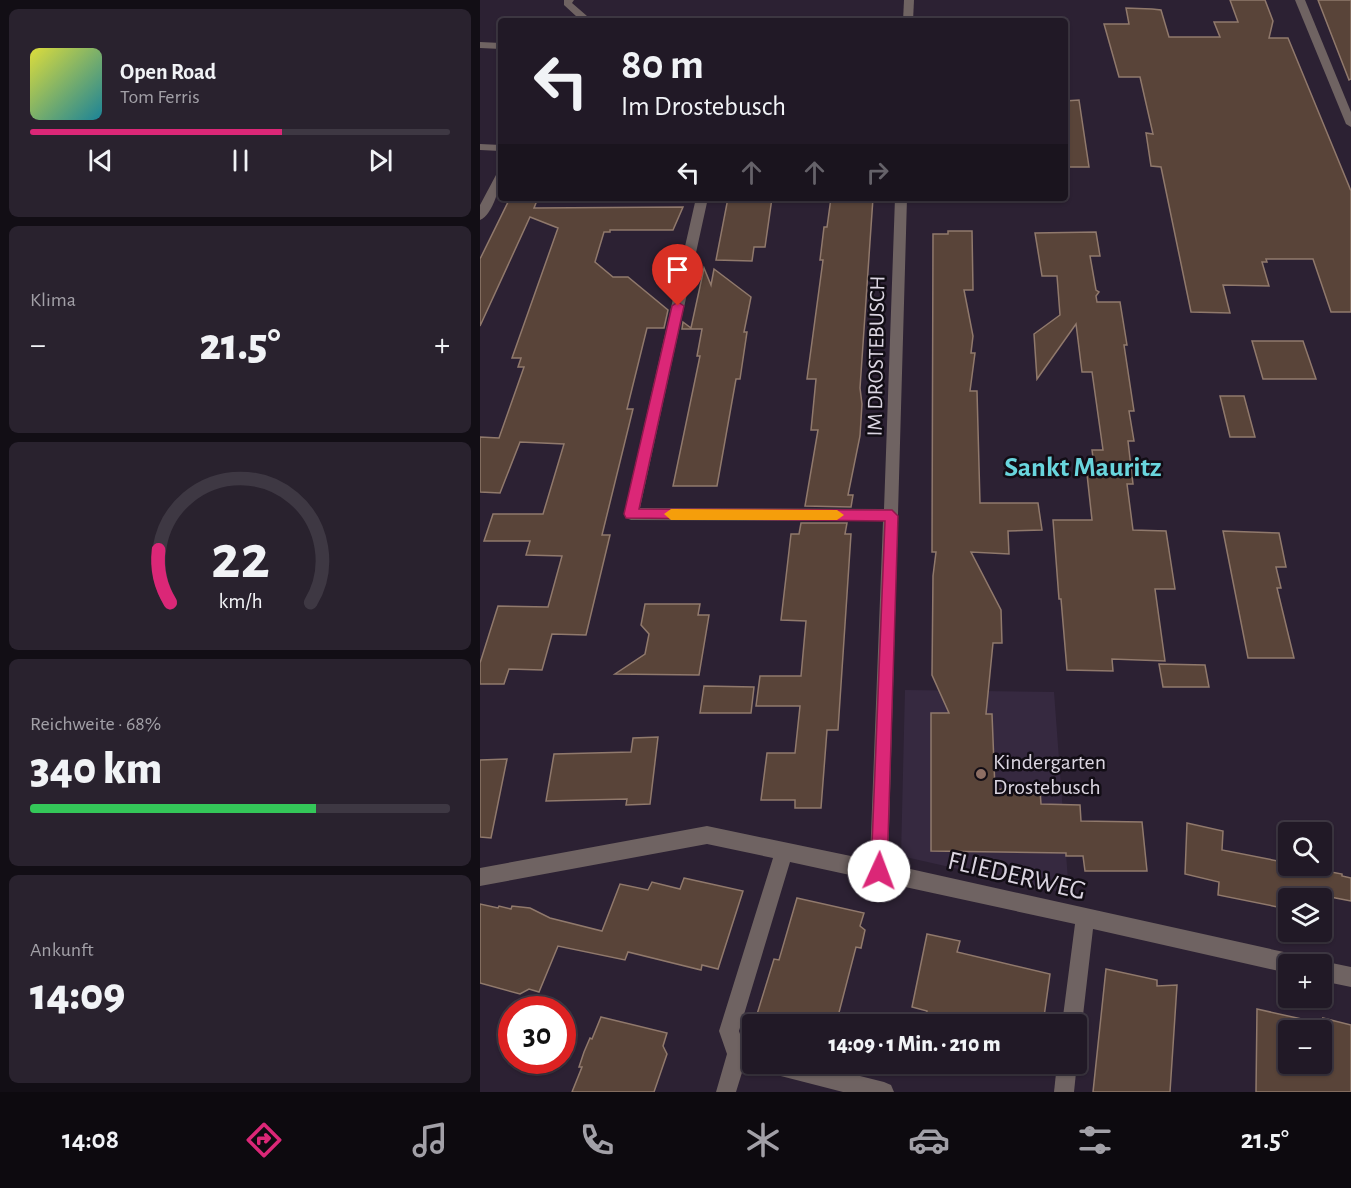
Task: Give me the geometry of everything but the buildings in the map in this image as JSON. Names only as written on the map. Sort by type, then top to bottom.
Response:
[{"type":"street","points":[[569,0],[567,3],[582,16],[581,18]]},
{"type":"street","points":[[908,18],[909,0]]},
{"type":"street","points":[[1300,0],[1347,104],[1351,124]]},
{"type":"street","points":[[480,45],[498,46]]},
{"type":"street","points":[[480,147],[498,148]]},
{"type":"street","points":[[480,216],[498,181]]},
{"type":"street","points":[[701,201],[631,514],[892,516]]},
{"type":"street","name":"IM DROSTEBUSCH","points":[[879,871],[901,201]]},
{"type":"street","name":"FLIEDERWEG","points":[[480,877],[706,836],[879,871],[1278,961]]},
{"type":"street","points":[[742,1052],[729,1031],[784,852]]},
{"type":"street","points":[[1073,1014],[1085,919]]},
{"type":"street","points":[[1332,973],[1351,977]]},
{"type":"street","points":[[726,1092],[742,1063]]},
{"type":"street","points":[[812,1074],[884,1092]]},
{"type":"street","points":[[1064,1092],[1066,1074]]},
{"type":"shaded area","name":"Kindergarten Drostebusch","points":[[905,690],[1054,692],[1069,894],[901,856]]},
{"type":"slow traffic","points":[[671,514],[837,515]]},
{"type":"place","name":"Kindergarten Drostebusch","points":[[981,774]]},
{"type":"district","name":"Sankt Mauritz","points":[[1083,466]]},
{"type":"route","points":[[678,306],[631,514],[892,516],[879,871]]}]
